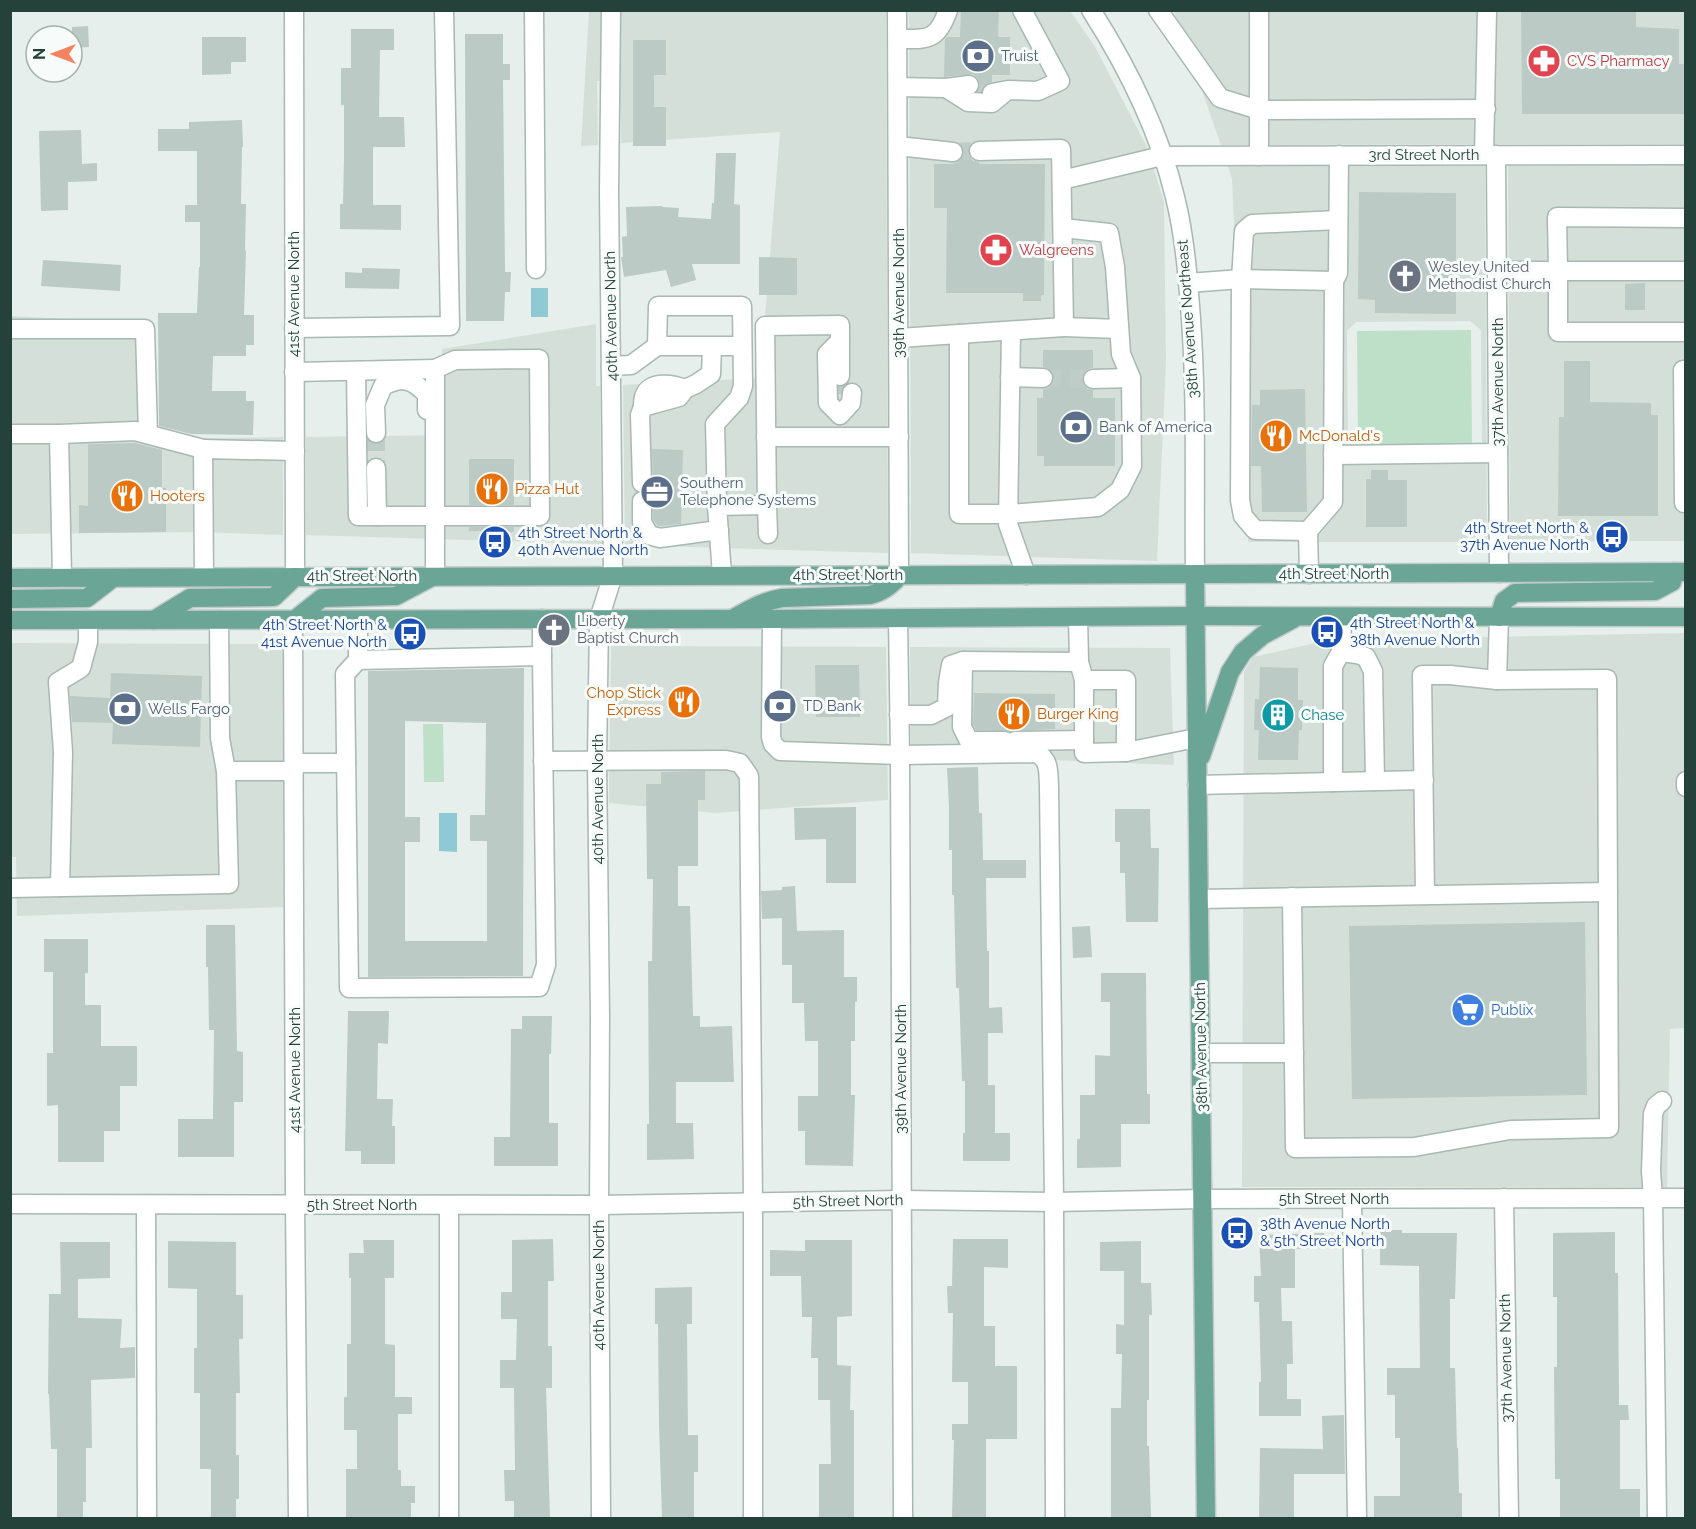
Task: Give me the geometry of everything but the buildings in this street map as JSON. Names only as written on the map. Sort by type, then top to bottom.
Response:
[{"type":"main road","name":"4th Street North","points":[[10,578],[1680,572]]},
{"type":"main road","points":[[1499,617],[1504,601],[1515,592],[1655,591],[1672,582],[1680,572]]},
{"type":"main road","points":[[293,621],[322,598],[396,596],[435,575]]},
{"type":"main road","name":"38th Avenue North","points":[[1195,575],[1206,1518]]},
{"type":"main road","points":[[733,620],[767,600],[870,595],[881,592],[899,576]]},
{"type":"main road","points":[[154,620],[190,598],[274,597],[295,577]]},
{"type":"main road","points":[[10,599],[87,598],[113,578]]},
{"type":"main road","points":[[10,620],[772,620],[1194,616],[1686,617]]},
{"type":"main road","points":[[1197,777],[1230,672],[1243,652],[1263,635],[1296,617]]},
{"type":"street","name":"41st Avenue North","points":[[294,10],[295,577]]},
{"type":"street","points":[[294,328],[450,326],[444,10]]},
{"type":"street","points":[[534,10],[536,268]]},
{"type":"street","name":"40th Avenue North","points":[[601,1518],[597,760],[599,620],[614,575],[609,192],[611,10]]},
{"type":"street","name":"39th Avenue North","points":[[897,10],[899,576]]},
{"type":"street","points":[[898,39],[921,39],[934,35],[943,24],[948,10]]},
{"type":"street","points":[[946,88],[968,102],[992,103],[997,89],[1038,91],[1060,81],[1022,10]]},
{"type":"street","name":"38th Avenue Northeast","points":[[1091,10],[1113,45],[1145,108],[1175,197],[1184,245],[1194,371],[1195,575]]},
{"type":"street","points":[[1158,10],[1220,98],[1259,110],[1486,109]]},
{"type":"street","points":[[1259,10],[1259,156]]},
{"type":"street","name":"37th Avenue North","points":[[1487,10],[1486,109],[1497,271],[1499,573]]},
{"type":"street","points":[[898,87],[969,89]]},
{"type":"street","points":[[898,146],[953,152]]},
{"type":"street","points":[[979,151],[1060,149],[1064,327]]},
{"type":"street","name":"3rd Street North","points":[[1062,180],[1162,156],[1686,155]]},
{"type":"street","points":[[1310,574],[1308,531],[1333,502],[1334,281],[1338,273],[1339,156]]},
{"type":"street","points":[[1686,218],[1557,217],[1558,332],[1686,332]]},
{"type":"street","points":[[1308,531],[1255,530],[1243,516],[1240,500],[1241,279],[1244,231],[1252,224],[1338,220]]},
{"type":"street","points":[[959,334],[959,514],[1009,519],[1098,507],[1120,490],[1132,466],[1131,378],[1121,354],[1115,267],[1109,232],[1063,228]]},
{"type":"street","points":[[1497,271],[1686,271]]},
{"type":"street","points":[[1188,283],[1241,279],[1334,281]]},
{"type":"street","points":[[657,346],[658,306],[742,306],[742,386],[739,398],[715,424],[722,575]]},
{"type":"street","points":[[768,534],[765,326],[840,325],[846,385],[840,415],[840,436]]},
{"type":"street","points":[[899,338],[1064,327],[1119,329]]},
{"type":"street","points":[[10,329],[145,329],[148,434]]},
{"type":"street","points":[[1011,331],[1009,519],[1026,575]]},
{"type":"street","points":[[840,340],[827,354],[828,403],[840,415]]},
{"type":"street","points":[[611,366],[631,365],[657,346],[742,346]]},
{"type":"street","points":[[712,347],[711,374],[685,389],[679,397],[643,407],[640,415],[642,522],[649,535],[660,538],[719,530]]},
{"type":"street","points":[[294,372],[435,369],[455,360],[539,359],[540,516],[358,516],[356,371]]},
{"type":"street","points":[[435,369],[435,575]]},
{"type":"street","points":[[1686,370],[1683,370],[1684,502],[1686,502]]},
{"type":"street","points":[[1010,377],[1043,378]]},
{"type":"street","points":[[1093,379],[1131,378]]},
{"type":"street","points":[[376,433],[375,405],[383,386],[392,381],[405,380],[417,384],[427,394],[428,506],[434,516]]},
{"type":"street","points":[[10,434],[135,431],[203,449],[295,451]]},
{"type":"street","points":[[59,434],[62,578]]},
{"type":"street","points":[[766,437],[899,437]]},
{"type":"street","points":[[203,449],[204,577]]},
{"type":"street","points":[[1333,455],[1498,453]]},
{"type":"street","points":[[376,468],[377,516]]},
{"type":"street","points":[[717,506],[767,505]]},
{"type":"street","points":[[1078,617],[1079,662],[1084,680],[1084,753],[1126,752],[1196,738]]},
{"type":"street","points":[[1333,782],[1333,666],[1341,652],[1342,617]]},
{"type":"street","points":[[1497,680],[1499,617]]},
{"type":"street","name":"39th Avenue North","points":[[898,619],[903,1518]]},
{"type":"street","points":[[60,887],[63,752],[58,682],[81,668],[88,642],[88,620]]},
{"type":"street","points":[[10,888],[229,884],[226,771],[220,738],[219,620]]},
{"type":"street","points":[[358,620],[358,660],[345,674],[349,988],[539,987],[546,965],[542,620]]},
{"type":"street","points":[[772,620],[771,737],[780,751],[900,756],[1037,753],[1045,758],[1048,765],[1054,1202],[1055,1518]]},
{"type":"street","name":"41st Avenue North","points":[[293,621],[298,1518]]},
{"type":"street","points":[[1341,652],[1366,657],[1373,671],[1375,782]]},
{"type":"street","points":[[358,660],[542,656]]},
{"type":"street","points":[[899,715],[932,715],[947,707],[951,665],[963,661],[1079,662]]},
{"type":"street","points":[[963,661],[962,727],[969,741],[1084,740]]},
{"type":"street","points":[[1292,897],[1295,1148],[1414,1147],[1510,1130],[1609,1128],[1606,679],[1497,680],[1450,675],[1422,675],[1425,895]]},
{"type":"street","points":[[1084,680],[1126,680],[1126,752]]},
{"type":"street","points":[[543,760],[726,760],[740,763],[748,776],[753,1202],[753,1518]]},
{"type":"street","points":[[226,771],[346,763]]},
{"type":"street","points":[[1197,777],[1333,782],[1424,780]]},
{"type":"street","points":[[1686,781],[1686,787]]},
{"type":"street","points":[[1199,899],[1608,892]]},
{"type":"street","points":[[1201,1053],[1294,1053]]},
{"type":"street","points":[[1657,1518],[1651,1171],[1653,1114],[1656,1106],[1662,1101]]},
{"type":"street","name":"37th Avenue North","points":[[1504,1198],[1509,1518]]},
{"type":"street","name":"5th Street North","points":[[10,1204],[599,1205],[902,1200],[1054,1202],[1203,1199],[1686,1198]]},
{"type":"street","points":[[1352,1199],[1357,1518]]},
{"type":"street","points":[[146,1205],[147,1518]]},
{"type":"street","points":[[449,1518],[450,1205]]},
{"type":"shaded area","points":[[589,11],[886,11],[888,553],[625,545],[623,385],[760,378],[780,132],[621,143],[620,81],[597,81],[598,145],[581,146]]},
{"type":"shaded area","points":[[909,11],[1070,11],[1094,45],[1147,147],[1164,202],[1166,361],[1157,561],[911,553]]},
{"type":"shaded area","points":[[1174,11],[1685,11],[1685,144],[1221,145]]},
{"type":"shaded area","points":[[1685,165],[1685,541],[1510,541],[1508,166]]},
{"type":"shaded area","points":[[1228,166],[1485,166],[1487,542],[1248,542],[1232,179]],"holes":[[[1470,321],[1481,330],[1482,447],[1348,448],[1347,331],[1356,322]]]},
{"type":"shaded area","points":[[11,316],[144,323],[151,439],[283,437],[283,535],[201,532],[11,534]]},
{"type":"shaded area","points":[[596,324],[596,386],[600,386],[602,544],[306,535],[306,437],[445,435],[442,349]]},
{"type":"shaded area","points":[[1685,633],[1686,1028],[1670,1029],[1667,1187],[1242,1187],[1244,672],[1253,657],[1329,640]]},
{"type":"shaded area","points":[[10,643],[283,644],[283,907],[17,916],[16,857],[10,857]]},
{"type":"shaded area","points":[[611,646],[886,647],[888,800],[715,813],[609,803]]},
{"type":"shaded area","points":[[910,647],[1170,648],[1174,765],[911,754]]},
{"type":"green space","points":[[1471,330],[1472,447],[1358,448],[1357,331]]},
{"type":"green space","points":[[423,724],[443,724],[444,782],[424,782]]},
{"type":"water","points":[[531,288],[548,288],[548,317],[531,317]]},
{"type":"water","points":[[439,813],[457,813],[457,852],[439,851]]},
{"type":"tunnel","points":[[969,93],[992,93]]},
{"type":"tunnel","points":[[953,152],[979,151]]},
{"type":"tunnel","points":[[840,376],[840,394]]},
{"type":"tunnel","points":[[1043,378],[1093,379]]},
{"type":"tunnel","points":[[376,433],[376,468]]},
{"type":"place","name":"Truist","points":[[978,56]]},
{"type":"place","name":"CVS Pharmacy","points":[[1544,61]]},
{"type":"place","name":"Walgreens","points":[[996,250]]},
{"type":"place","name":"Wesley United Methodist Church","points":[[1405,276]]},
{"type":"place","name":"Bank of America","points":[[1076,427]]},
{"type":"place","name":"McDonald's","points":[[1276,436]]},
{"type":"place","name":"Pizza Hut","points":[[492,489]]},
{"type":"place","name":"Southern Telephone Systems","points":[[657,492]]},
{"type":"place","name":"Hooters","points":[[127,496]]},
{"type":"place","name":"4th Street North & 37th Avenue North","points":[[1612,537]]},
{"type":"place","name":"4th Street North & 40th Avenue North","points":[[495,542]]},
{"type":"place","name":"Liberty Baptist Church","points":[[554,630]]},
{"type":"place","name":"4th Street North & 38th Avenue North","points":[[1327,632]]},
{"type":"place","name":"4th Street North & 41st Avenue North","points":[[410,634]]},
{"type":"place","name":"Chop Stick Express","points":[[684,702]]},
{"type":"place","name":"TD Bank","points":[[780,706]]},
{"type":"place","name":"Wells Fargo","points":[[125,709]]},
{"type":"place","name":"Burger King","points":[[1014,714]]},
{"type":"place","name":"Chase","points":[[1278,715]]},
{"type":"place","name":"Publix","points":[[1468,1010]]},
{"type":"place","name":"38th Avenue North & 5th Street North","points":[[1237,1233]]}]
